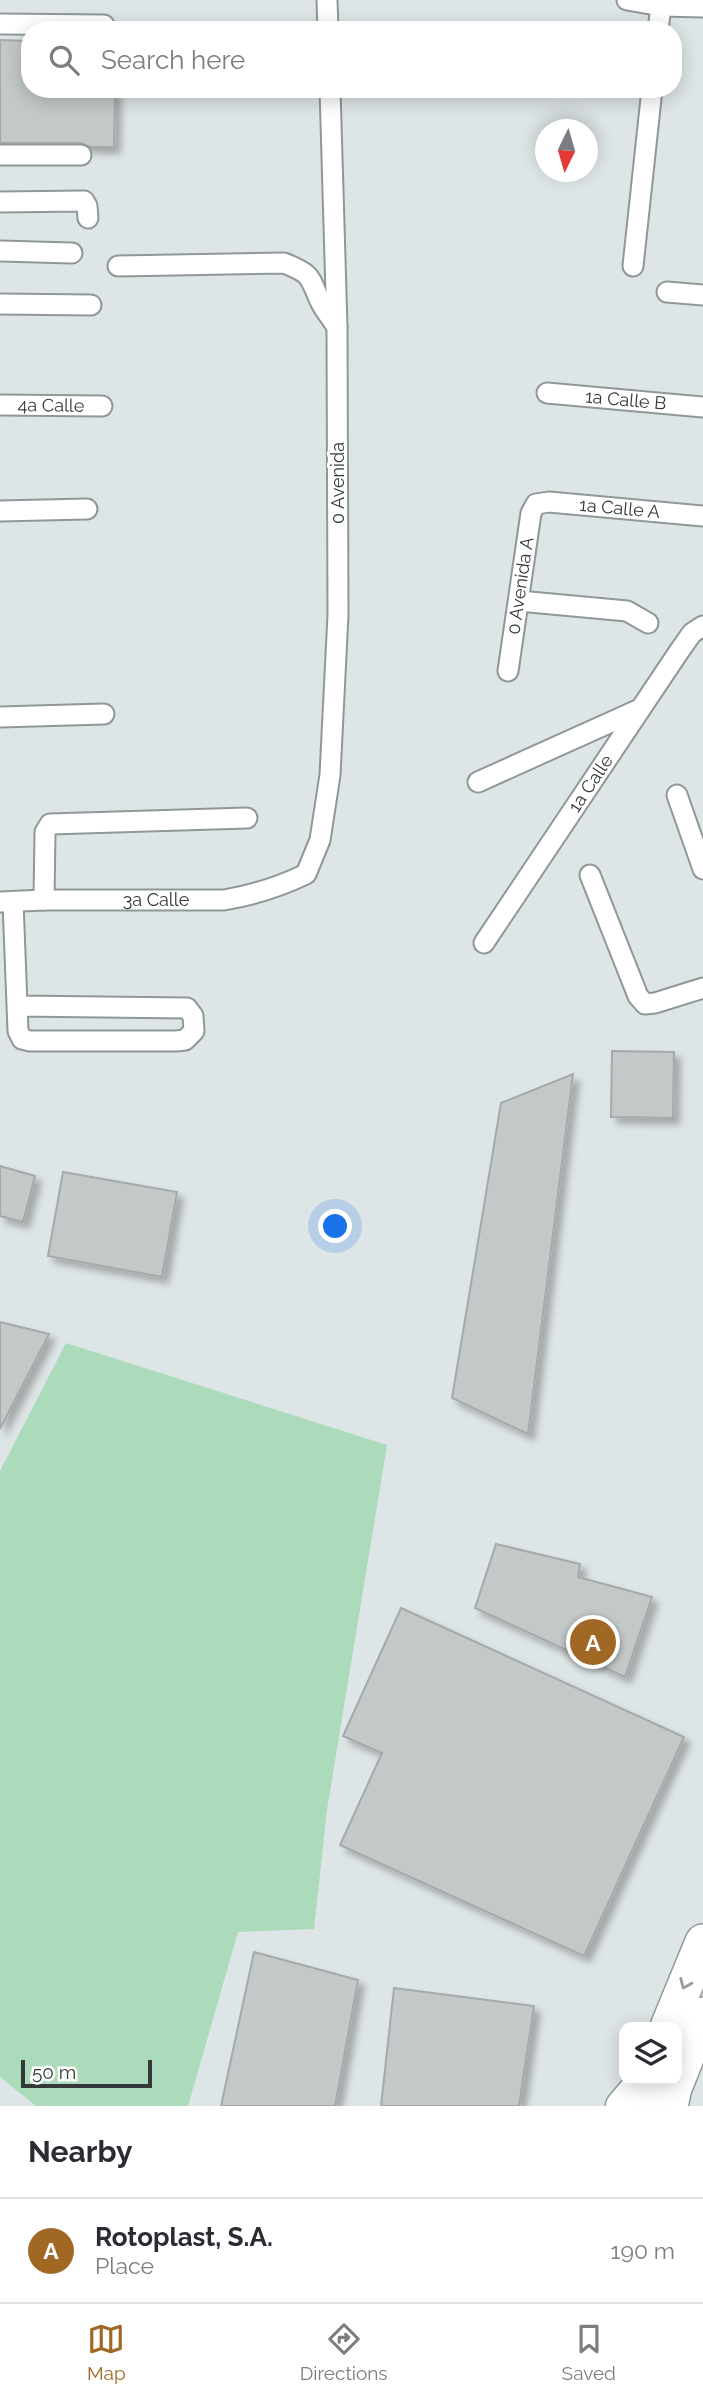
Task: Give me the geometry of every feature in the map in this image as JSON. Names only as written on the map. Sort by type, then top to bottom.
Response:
[{"type":"highway","points":[[670,2022],[703,1942]]},
{"type":"highway","points":[[670,2106],[674,2088],[703,2015]]},
{"type":"highway","points":[[644,2106],[650,2085]]},
{"type":"main road","points":[[621,2106],[639,2085]]},
{"type":"street","points":[[327,0],[328,21]]},
{"type":"street","points":[[627,0],[661,6],[703,8]]},
{"type":"street","points":[[659,21],[661,6]]},
{"type":"street","points":[[0,24],[21,24]]},
{"type":"street","name":"0 Avenida","points":[[306,874],[320,840],[330,775],[338,615],[337,327],[330,98]]},
{"type":"street","points":[[633,266],[651,98]]},
{"type":"street","points":[[0,155],[81,155]]},
{"type":"street","points":[[0,202],[84,201],[88,218]]},
{"type":"street","points":[[0,251],[72,253]]},
{"type":"street","points":[[118,266],[284,263],[304,271],[315,286],[321,304],[337,327]]},
{"type":"street","points":[[667,292],[703,295]]},
{"type":"street","points":[[0,304],[91,304]]},
{"type":"street","name":"1a Calle B","points":[[547,393],[703,407]]},
{"type":"street","name":"4a Calle","points":[[0,405],[102,406]]},
{"type":"street","name":"1a Calle A","points":[[536,504],[549,502],[703,516]]},
{"type":"street","name":"0 Avenida A","points":[[508,671],[531,513],[536,504]]},
{"type":"street","points":[[0,511],[87,509]]},
{"type":"street","points":[[519,601],[627,611],[648,623]]},
{"type":"street","name":"1a Calle","points":[[484,943],[692,633],[703,626]]},
{"type":"street","points":[[478,782],[641,709]]},
{"type":"street","points":[[0,717],[104,714]]},
{"type":"street","points":[[677,795],[703,869]]},
{"type":"street","points":[[44,900],[45,832],[50,824],[247,818]]},
{"type":"street","name":"3a Calle","points":[[6,902],[224,900],[269,890],[306,874]]},
{"type":"street","points":[[590,875],[639,996],[645,1004],[703,988]]},
{"type":"street","points":[[6,902],[18,1031],[22,1039],[176,1041],[185,1040],[194,1031],[193,1016],[187,1008],[17,1006]]},
{"type":"green space","points":[[66,1343],[387,1445],[327,1810],[314,1929],[238,1932],[188,2106],[36,2106],[0,2077],[0,1471]]},
{"type":"building","points":[[0,40],[21,41],[21,98],[115,98],[114,147],[90,147],[81,143],[0,143]]},
{"type":"building","points":[[612,1051],[674,1052],[673,1118],[611,1117]]},
{"type":"building","points":[[573,1074],[528,1434],[452,1398],[501,1103]]},
{"type":"building","points":[[0,1166],[35,1176],[23,1222],[0,1216]]},
{"type":"building","points":[[63,1172],[177,1192],[162,1277],[48,1256]]},
{"type":"building","points":[[0,1322],[49,1334],[0,1429]]},
{"type":"building","points":[[496,1544],[580,1564],[578,1577],[652,1597],[625,1677],[475,1608]]},
{"type":"building","points":[[401,1608],[684,1737],[584,1956],[340,1845],[382,1753],[343,1736]]},
{"type":"building","points":[[254,1952],[358,1980],[335,2106],[221,2106]]},
{"type":"building","points":[[394,1988],[534,2006],[519,2106],[381,2106]]},
{"type":"place","name":"Rotoplast, S.A.","points":[[593,1642]]}]
